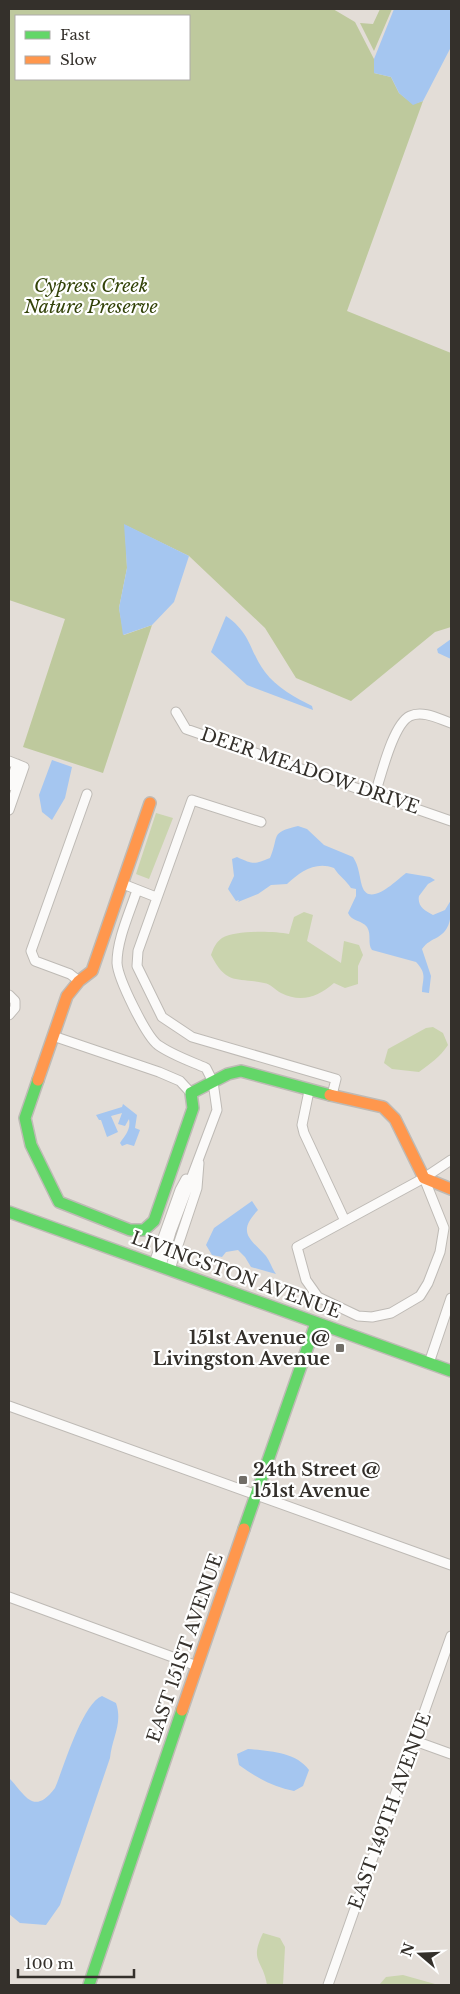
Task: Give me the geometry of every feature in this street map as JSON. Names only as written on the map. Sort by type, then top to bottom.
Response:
[{"type":"street","name":"DEER MEADOW DRIVE","points":[[176,712],[186,729],[451,821]]},
{"type":"street","points":[[375,794],[399,726],[410,716],[427,714],[451,723]]},
{"type":"street","points":[[9,786],[17,764]]},
{"type":"street","points":[[9,810],[17,764]]},
{"type":"street","points":[[79,981],[70,974],[35,961],[31,951],[87,794]]},
{"type":"street","points":[[261,822],[192,800],[138,951],[137,966],[162,1017],[192,1038],[336,1079],[332,1095]]},
{"type":"street","points":[[53,1036],[159,1072],[180,1081],[191,1093],[193,1108],[154,1221],[144,1230],[130,1230],[74,1210],[59,1202],[31,1145],[26,1118],[53,1036],[67,996],[79,981],[92,972],[150,802]]},
{"type":"street","points":[[123,884],[156,897]]},
{"type":"street","points":[[138,890],[121,941],[117,964],[128,997],[156,1043],[171,1053],[206,1068],[213,1082],[217,1110],[198,1160],[180,1190],[162,1266]]},
{"type":"street","points":[[9,995],[14,1001],[15,1008],[9,1015]]},
{"type":"street","points":[[191,1093],[228,1074],[241,1071],[309,1090],[383,1107],[396,1119],[424,1178],[444,1228],[440,1252],[428,1283],[420,1296],[391,1313],[372,1317],[358,1316],[318,1297],[306,1280],[297,1247],[424,1178],[451,1160]]},
{"type":"street","points":[[309,1090],[302,1125],[304,1133],[345,1221]]},
{"type":"street","points":[[162,1266],[197,1188],[200,1172],[198,1160]]},
{"type":"street","points":[[424,1178],[451,1189]]},
{"type":"street","name":"LIVINGSTON AVENUE","points":[[9,1212],[451,1371]]},
{"type":"street","points":[[429,1363],[451,1302]]},
{"type":"street","name":"EAST 151ST AVENUE","points":[[89,1985],[254,1495],[316,1323]]},
{"type":"street","points":[[9,1406],[451,1565]]},
{"type":"street","points":[[9,1597],[197,1666]]},
{"type":"street","name":"EAST 149TH AVENUE","points":[[328,1985],[451,1636]]},
{"type":"street","points":[[415,1741],[451,1754]]},
{"type":"green space","name":"Cypress Creek Nature Preserve","points":[[9,9],[333,9],[355,22],[374,59],[374,73],[391,77],[399,93],[413,104],[423,101],[347,311],[451,353],[451,627],[435,632],[351,701],[296,678],[265,628],[189,556],[125,525],[127,568],[119,608],[124,635],[152,625],[103,773],[23,747],[65,619],[9,600]]},
{"type":"green space","points":[[380,9],[392,9],[374,51],[360,23],[373,24]]},
{"type":"green space","points":[[156,813],[173,818],[149,879],[136,874]]},
{"type":"green space","points":[[304,912],[313,915],[307,941],[341,963],[344,941],[359,945],[363,955],[358,966],[358,984],[345,988],[334,983],[315,995],[295,998],[281,993],[266,984],[239,980],[227,976],[222,972],[211,955],[218,942],[228,935],[255,932],[289,934],[294,917]]},
{"type":"green space","points":[[433,1027],[443,1033],[448,1045],[438,1057],[419,1072],[392,1069],[384,1063],[388,1049],[426,1028]]},
{"type":"green space","points":[[263,1933],[280,1938],[285,1947],[283,1985],[267,1985],[257,1955]]},
{"type":"green space","points":[[403,1975],[435,1984],[379,1985],[386,1977]]},
{"type":"water","points":[[394,9],[451,9],[451,47],[423,101],[413,105],[399,93],[391,77],[374,73],[374,59]]},
{"type":"water","points":[[124,524],[189,556],[174,602],[152,625],[123,635],[119,608],[127,568]]},
{"type":"water","points":[[226,616],[241,629],[265,672],[275,683],[312,706],[313,710],[247,685],[211,652]]},
{"type":"water","points":[[451,639],[451,659],[438,653],[437,649]]},
{"type":"water","points":[[52,760],[72,767],[65,798],[52,820],[42,812],[39,795]]},
{"type":"water","points":[[298,826],[307,829],[324,845],[353,857],[365,892],[376,894],[383,891],[406,873],[430,877],[435,880],[428,884],[419,896],[420,905],[427,912],[433,915],[445,910],[451,900],[450,921],[446,930],[443,934],[427,943],[422,949],[431,976],[429,993],[422,992],[424,977],[420,966],[416,962],[372,950],[367,927],[352,918],[348,913],[356,896],[356,889],[351,888],[334,868],[320,866],[308,869],[297,875],[287,884],[271,885],[258,894],[238,902],[239,900],[236,901],[228,889],[234,876],[232,859],[237,857],[254,863],[270,858],[279,833]]},
{"type":"water","points":[[123,1104],[137,1115],[135,1128],[140,1130],[134,1146],[127,1144],[122,1146],[120,1143],[129,1126],[129,1119],[125,1126],[118,1124],[122,1113],[111,1116],[118,1132],[107,1137],[101,1120],[96,1115],[122,1107]]},
{"type":"water","points":[[252,1201],[258,1210],[248,1225],[248,1235],[266,1256],[276,1274],[251,1267],[238,1250],[226,1252],[222,1257],[212,1255],[206,1245],[214,1228]]},
{"type":"water","points":[[102,1696],[116,1703],[118,1724],[110,1758],[60,1905],[46,1925],[20,1923],[9,1914],[9,1778],[30,1800],[35,1802],[41,1801],[47,1797],[55,1788],[87,1711]]},
{"type":"water","points":[[248,1749],[282,1753],[297,1759],[309,1770],[303,1786],[294,1791],[286,1789],[265,1781],[246,1770],[239,1765],[237,1754]]},
{"type":"traffic: fast","points":[[38,1080],[25,1118],[31,1145],[59,1202],[130,1230],[144,1230],[154,1221],[193,1108],[191,1093],[228,1074],[241,1071],[330,1095]]},
{"type":"traffic: fast","points":[[9,1212],[451,1371]]},
{"type":"traffic: fast","points":[[244,1529],[316,1323]]},
{"type":"traffic: fast","points":[[89,1985],[182,1710]]},
{"type":"traffic: slow","points":[[38,1080],[67,996],[79,981],[92,971],[150,803]]},
{"type":"traffic: slow","points":[[330,1095],[383,1107],[395,1119],[424,1178],[451,1189]]},
{"type":"traffic: slow","points":[[182,1710],[244,1529]]},
{"type":"place","name":"151st Avenue @ Livingston Avenue","points":[[340,1348]]},
{"type":"place","name":"24th Street @ 151st Avenue","points":[[243,1480]]}]
